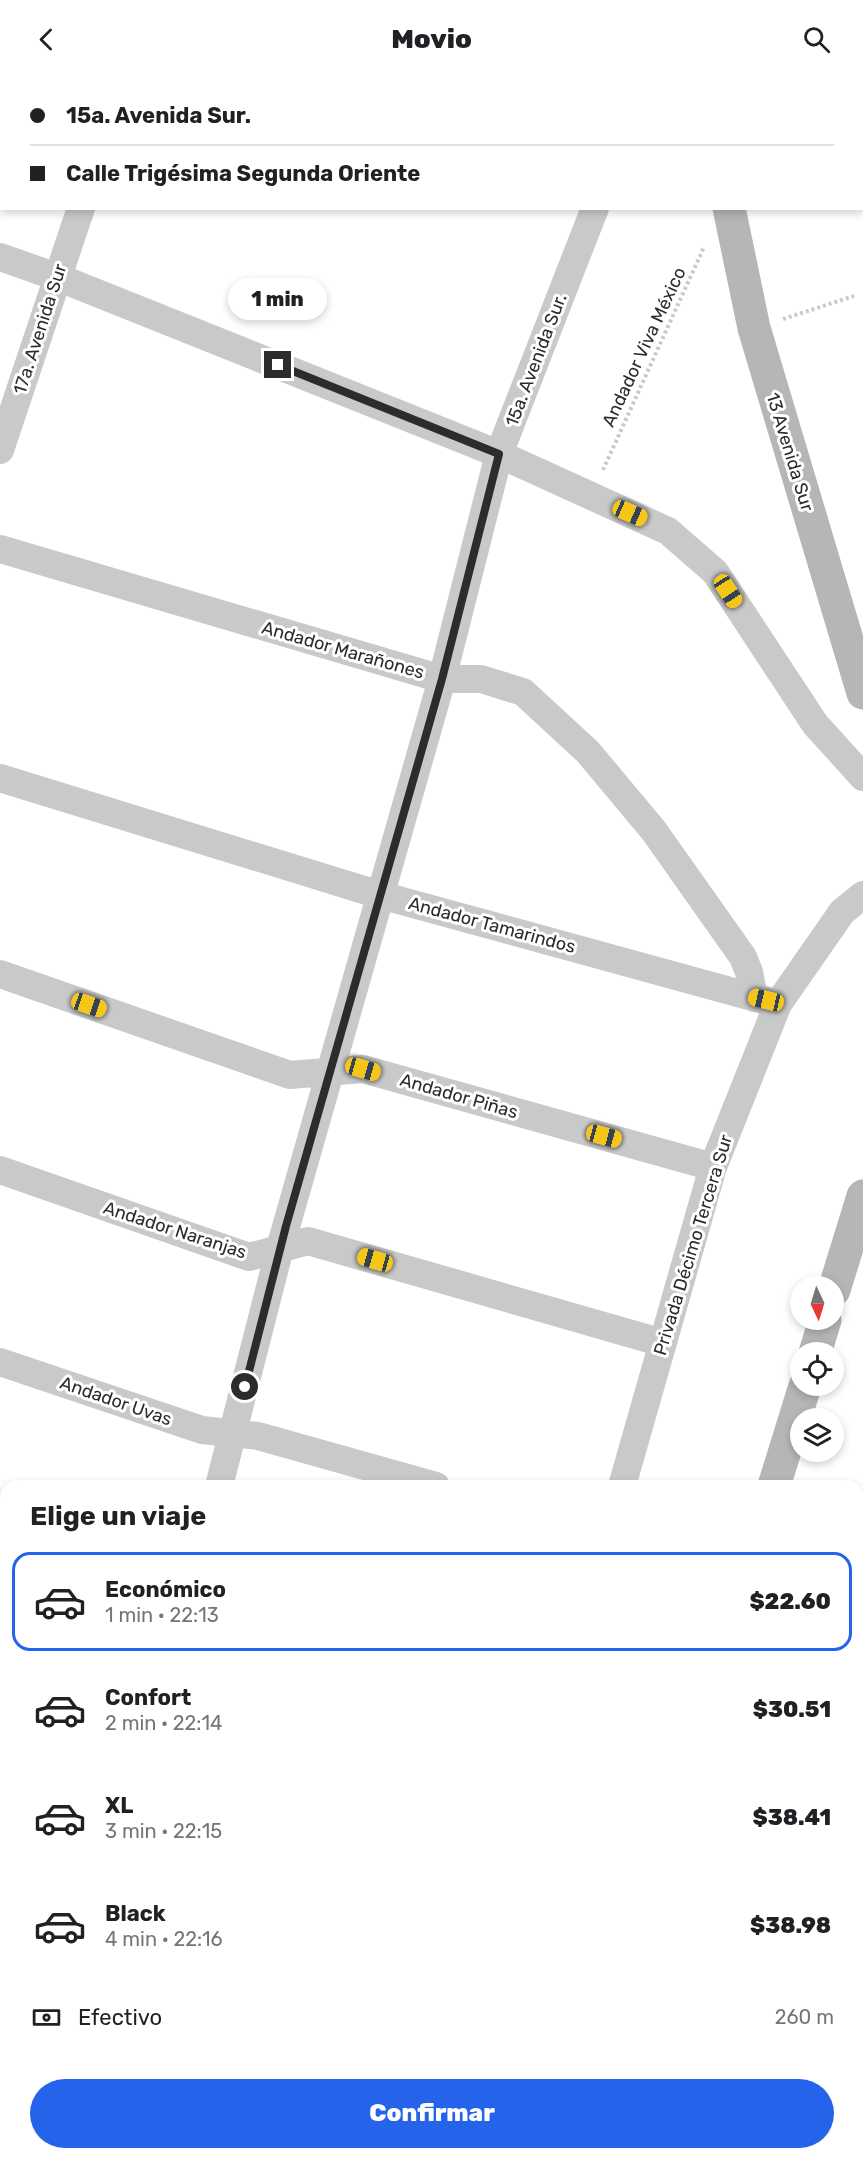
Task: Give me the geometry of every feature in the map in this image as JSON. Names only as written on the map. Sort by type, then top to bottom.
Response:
[{"type":"street","name":"17a. Avenida Sur","points":[[0,450],[80,210]]},
{"type":"street","name":"15a. Avenida Sur.","points":[[221,1480],[280,1248],[442,679],[499,454],[594,210]]},
{"type":"street","name":"13 Avenida Sur","points":[[729,210],[754,328],[863,693]]},
{"type":"street","points":[[0,257],[57,277],[499,454],[668,531],[716,572],[815,724],[863,777]]},
{"type":"street","name":"Andador Marañones","points":[[0,549],[442,679],[481,679],[523,692],[588,752],[654,831],[743,957],[766,1001]]},
{"type":"street","name":"Andador Tamarindos","points":[[0,778],[380,895],[766,1001]]},
{"type":"street","name":"Privada Décimo Tercera Sur","points":[[624,1480],[713,1167],[766,1001],[842,912],[863,895]]},
{"type":"street","name":"Andador Piñas","points":[[0,974],[290,1075],[363,1069],[713,1167]]},
{"type":"street","name":"Andador Naranjas","points":[[0,1170],[249,1257],[308,1241],[663,1343]]},
{"type":"street","points":[[838,1276],[863,1196]]},
{"type":"street","name":"Andador Uvas","points":[[0,1362],[202,1430],[258,1436],[415,1480]]},
{"type":"street","points":[[776,1480],[802,1396]]},
{"type":"path","name":"Andador Viva México","points":[[591,496],[707,240]]},
{"type":"path","points":[[754,328],[854,296]]},
{"type":"route","points":[[245,1387],[286,1226],[442,679],[499,454],[278,365]]}]
